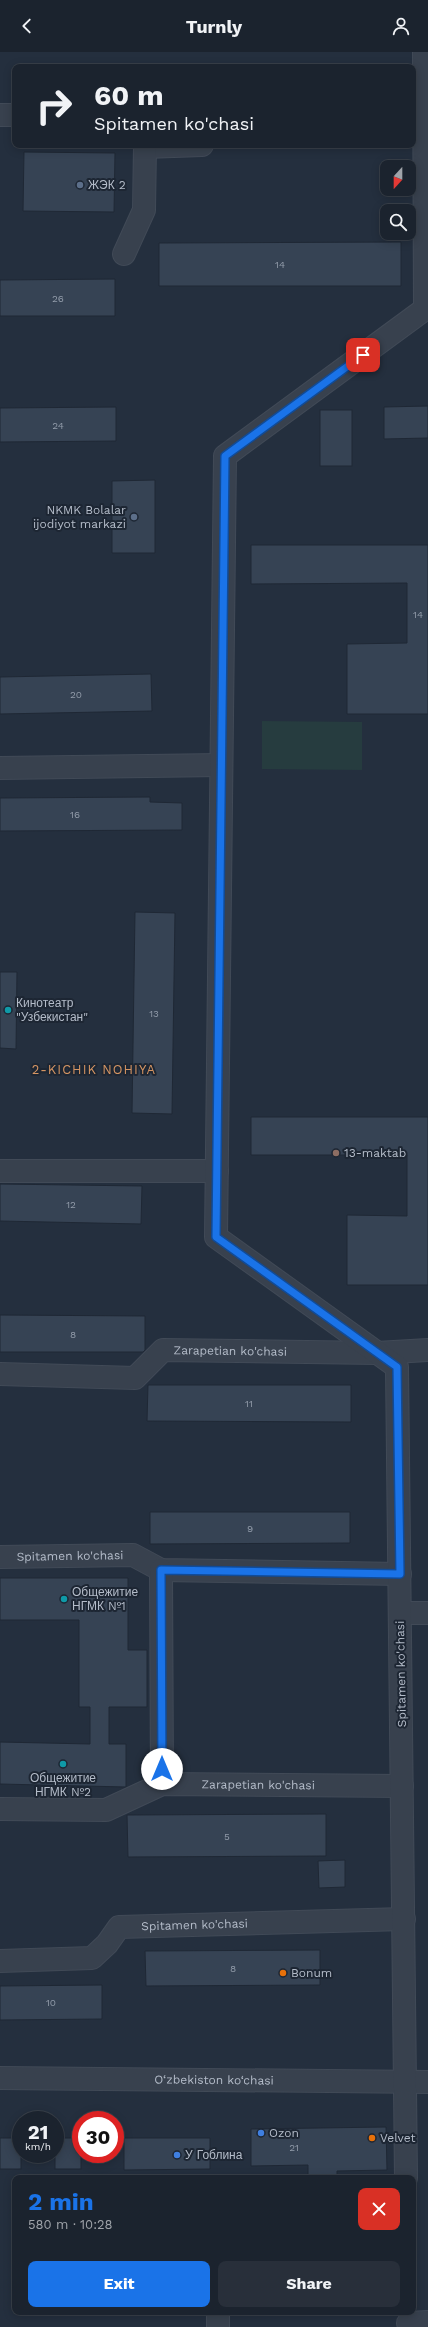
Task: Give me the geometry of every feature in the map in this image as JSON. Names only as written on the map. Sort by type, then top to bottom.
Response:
[{"type":"street","name":"Spitamen ko'chasi","points":[[406,2175],[397,1367],[216,1237],[225,456],[425,309],[419,139],[424,52]]},
{"type":"street","points":[[0,115],[12,114]]},
{"type":"street","points":[[124,254],[144,210],[145,148]]},
{"type":"street","points":[[0,768],[221,765]]},
{"type":"street","points":[[0,1171],[217,1171]]},
{"type":"street","name":"Zarapetian ko'chasi","points":[[0,1374],[134,1378],[163,1350],[377,1353],[428,1350]]},
{"type":"street","name":"Spitamen ko'chasi","points":[[0,1557],[133,1555],[161,1570],[400,1574]]},
{"type":"street","points":[[161,1570],[162,1784]]},
{"type":"street","points":[[400,1613],[428,1614]]},
{"type":"street","name":"Zarapetian ko'chasi","points":[[0,1809],[106,1810],[162,1784],[402,1786]]},
{"type":"street","name":"Spitamen ko'chasi","points":[[0,1961],[92,1958],[107,1944],[119,1927],[404,1919]]},
{"type":"street","name":"O‘zbekiston ko‘chasi","points":[[0,2078],[428,2082]]},
{"type":"street","points":[[218,2315],[218,2327]]},
{"type":"green space","points":[[262,721],[362,722],[362,770],[262,769]]},
{"type":"building","points":[[24,152],[115,153],[114,212],[23,211]]},
{"type":"building","points":[[401,242],[401,286],[159,286],[159,243]]},
{"type":"building","points":[[115,279],[115,316],[0,316],[0,280]]},
{"type":"building","points":[[428,406],[428,438],[384,439],[384,407]]},
{"type":"building","points":[[116,407],[116,441],[0,442],[0,408]]},
{"type":"building","points":[[320,410],[352,410],[352,466],[320,466]]},
{"type":"building","points":[[155,480],[155,553],[112,553],[112,481]]},
{"type":"building","points":[[251,545],[428,545],[428,714],[347,714],[347,644],[407,643],[407,583],[251,584]]},
{"type":"building","points":[[151,674],[152,711],[0,714],[0,677]]},
{"type":"building","points":[[150,797],[150,802],[182,803],[182,830],[0,831],[0,798]]},
{"type":"building","points":[[135,912],[175,913],[172,1114],[132,1113]]},
{"type":"building","name":"Кинотеатр \"Узбекистан\"","points":[[0,972],[17,972],[16,1049],[0,1048]]},
{"type":"building","points":[[251,1117],[428,1117],[428,1285],[347,1285],[347,1215],[407,1216],[407,1155],[251,1155]]},
{"type":"building","points":[[0,1184],[142,1186],[141,1224],[0,1221]]},
{"type":"building","points":[[0,1315],[145,1316],[145,1350],[143,1352],[0,1352]]},
{"type":"building","points":[[148,1385],[351,1385],[351,1422],[147,1421]]},
{"type":"building","points":[[150,1512],[350,1512],[350,1543],[150,1544]]},
{"type":"building","points":[[0,1578],[128,1578],[128,1650],[147,1650],[147,1707],[109,1707],[109,1744],[126,1744],[126,1787],[0,1784],[0,1742],[90,1744],[90,1707],[79,1707],[79,1620],[0,1620]]},
{"type":"building","points":[[326,1814],[326,1856],[128,1857],[127,1815]]},
{"type":"building","points":[[345,1860],[345,1887],[319,1888],[318,1861]]},
{"type":"building","points":[[320,1950],[320,1985],[146,1986],[145,1951]]},
{"type":"building","points":[[102,1985],[102,2019],[0,2020],[0,1986]]},
{"type":"building","points":[[386,2127],[387,2170],[337,2171],[337,2175],[308,2175],[308,2165],[251,2166],[251,2129]]},
{"type":"building","points":[[0,2138],[12,2138],[12,2163],[21,2163],[21,2169],[0,2169]]},
{"type":"building","points":[[64,2138],[72,2138],[72,2163],[81,2163],[81,2169],[55,2169],[55,2163],[64,2163]]},
{"type":"building","points":[[124,2138],[210,2138],[210,2169],[124,2170]]},
{"type":"place","name":"ЖЭК 2","points":[[80,185]]},
{"type":"place","name":"NKMK Bolalar ijodiyot markazi","points":[[134,517]]},
{"type":"place","name":"Кинотеатр \"Узбекистан\"","points":[[8,1010]]},
{"type":"place","name":"13-maktab","points":[[336,1153]]},
{"type":"place","name":"Общежитие НГМК №1","points":[[64,1599]]},
{"type":"place","name":"Общежитие НГМК №2","points":[[63,1764]]},
{"type":"place","name":"Bonum","points":[[283,1973]]},
{"type":"place","name":"Ozon","points":[[261,2133]]},
{"type":"place","name":"Velvet","points":[[372,2138]]},
{"type":"place","name":"У Гоблина","points":[[177,2155]]},
{"type":"district","name":"2-KICHIK NOHIYA","points":[[94,1069]]},
{"type":"route","points":[[162,1769],[161,1570],[400,1574],[397,1367],[216,1237],[225,456],[363,355]]}]
